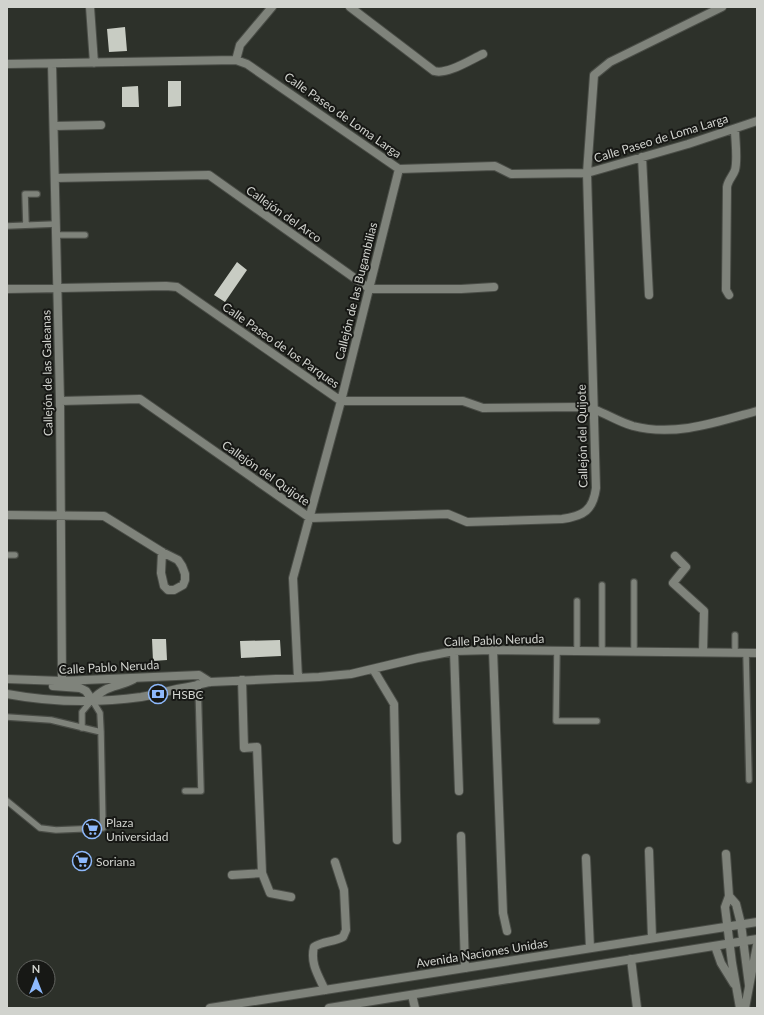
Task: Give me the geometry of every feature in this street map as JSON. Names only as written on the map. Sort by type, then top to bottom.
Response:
[{"type":"street","points":[[90,7],[94,63]]},
{"type":"street","points":[[236,60],[240,45],[272,7]]},
{"type":"street","points":[[350,7],[434,71],[446,71],[483,54]]},
{"type":"street","name":"Callejón del Quijote","points":[[60,400],[140,399],[310,518],[448,514],[467,522],[575,518],[584,513],[591,505],[595,497],[596,488],[587,173],[594,75],[610,62],[720,8]]},
{"type":"street","name":"Calle Paseo de Loma Larga","points":[[7,64],[236,60],[247,64],[399,169],[495,166],[511,174],[587,173],[735,129],[757,121]]},
{"type":"street","name":"Callejón de las Galeanas","points":[[52,64],[62,514],[62,681]]},
{"type":"street","points":[[54,126],[101,125]]},
{"type":"street","points":[[729,295],[726,290],[727,187],[728,181],[735,172],[736,165],[735,129]]},
{"type":"street","points":[[642,157],[649,295]]},
{"type":"street","name":"Callejón de las Bugambilias","points":[[298,678],[293,578],[341,401],[399,169]]},
{"type":"street","name":"Callejón del Arco","points":[[55,178],[209,175],[370,289]]},
{"type":"street","name":"Calle Paseo de los Parques","points":[[7,289],[177,287],[341,401],[463,401],[483,408],[578,407],[593,409],[632,426],[661,430],[691,428],[757,411]]},
{"type":"street","points":[[370,289],[494,288]]},
{"type":"street","points":[[7,515],[62,514],[104,516],[162,552],[178,560],[182,566],[185,580],[180,588],[168,590],[164,586],[161,573],[162,552]]},
{"type":"street","points":[[675,556],[686,567],[673,582],[704,611],[703,652]]},
{"type":"street","points":[[493,650],[503,913],[507,931]]},
{"type":"street","name":"Calle Pablo Neruda","points":[[7,694],[44,698],[92,700],[141,697],[198,686],[210,682],[351,674],[454,651],[557,650],[757,653]]},
{"type":"street","points":[[454,651],[459,791]]},
{"type":"street","points":[[373,669],[394,704],[397,840]]},
{"type":"street","points":[[199,675],[210,682]]},
{"type":"street","name":"Calle Pablo Neruda","points":[[7,679],[62,681],[199,675]]},
{"type":"street","points":[[23,680],[41,685],[80,688],[86,691],[92,700],[98,693],[106,688],[128,682],[139,677]]},
{"type":"street","points":[[242,680],[244,748],[257,747],[262,873],[270,893],[291,897]]},
{"type":"street","points":[[461,836],[465,968]]},
{"type":"street","points":[[649,851],[652,938]]},
{"type":"street","points":[[726,854],[729,896],[725,907],[729,943],[740,1008]]},
{"type":"street","points":[[586,858],[590,948]]},
{"type":"street","points":[[325,990],[313,963],[312,955],[314,947],[318,944],[338,940],[343,937],[346,930],[344,890],[335,862]]},
{"type":"street","points":[[232,875],[262,873]]},
{"type":"street","points":[[729,896],[736,904],[741,924],[749,985]]},
{"type":"street","name":"Avenida Naciones Unidas","points":[[210,1008],[757,922]]},
{"type":"street","points":[[329,1008],[757,939]]},
{"type":"street","points":[[745,1008],[757,945]]},
{"type":"street","points":[[714,946],[721,963],[737,990]]},
{"type":"street","points":[[631,959],[637,1008]]},
{"type":"street","points":[[412,995],[414,1008]]},
{"type":"lane","points":[[26,225],[25,194],[37,194]]},
{"type":"lane","points":[[7,226],[56,224]]},
{"type":"lane","points":[[56,235],[85,235]]},
{"type":"lane","points":[[7,555],[14,555]]},
{"type":"lane","points":[[634,582],[634,652]]},
{"type":"lane","points":[[602,585],[602,651]]},
{"type":"lane","points":[[577,601],[577,651]]},
{"type":"lane","points":[[735,634],[735,653]]},
{"type":"lane","points":[[557,650],[556,721],[597,720]]},
{"type":"lane","points":[[746,653],[749,780]]},
{"type":"lane","points":[[184,791],[201,791],[199,675]]},
{"type":"lane","points":[[7,801],[40,828],[56,830],[103,828],[100,713],[92,700],[82,712],[82,728]]},
{"type":"lane","points":[[7,717],[51,720],[101,732]]},
{"type":"building","points":[[125,27],[127,51],[109,52],[107,29]]},
{"type":"building","points":[[168,81],[181,81],[181,106],[168,107]]},
{"type":"building","points":[[138,86],[139,107],[122,107],[122,87]]},
{"type":"building","points":[[237,262],[247,270],[225,302],[214,295]]},
{"type":"building","points":[[152,639],[166,639],[167,660],[153,661]]},
{"type":"building","points":[[280,640],[281,656],[241,658],[240,641]]},
{"type":"place","name":"HSBC","points":[[158,694]]},
{"type":"place","name":"Plaza Universidad","points":[[92,829]]},
{"type":"place","name":"Soriana","points":[[82,861]]}]
